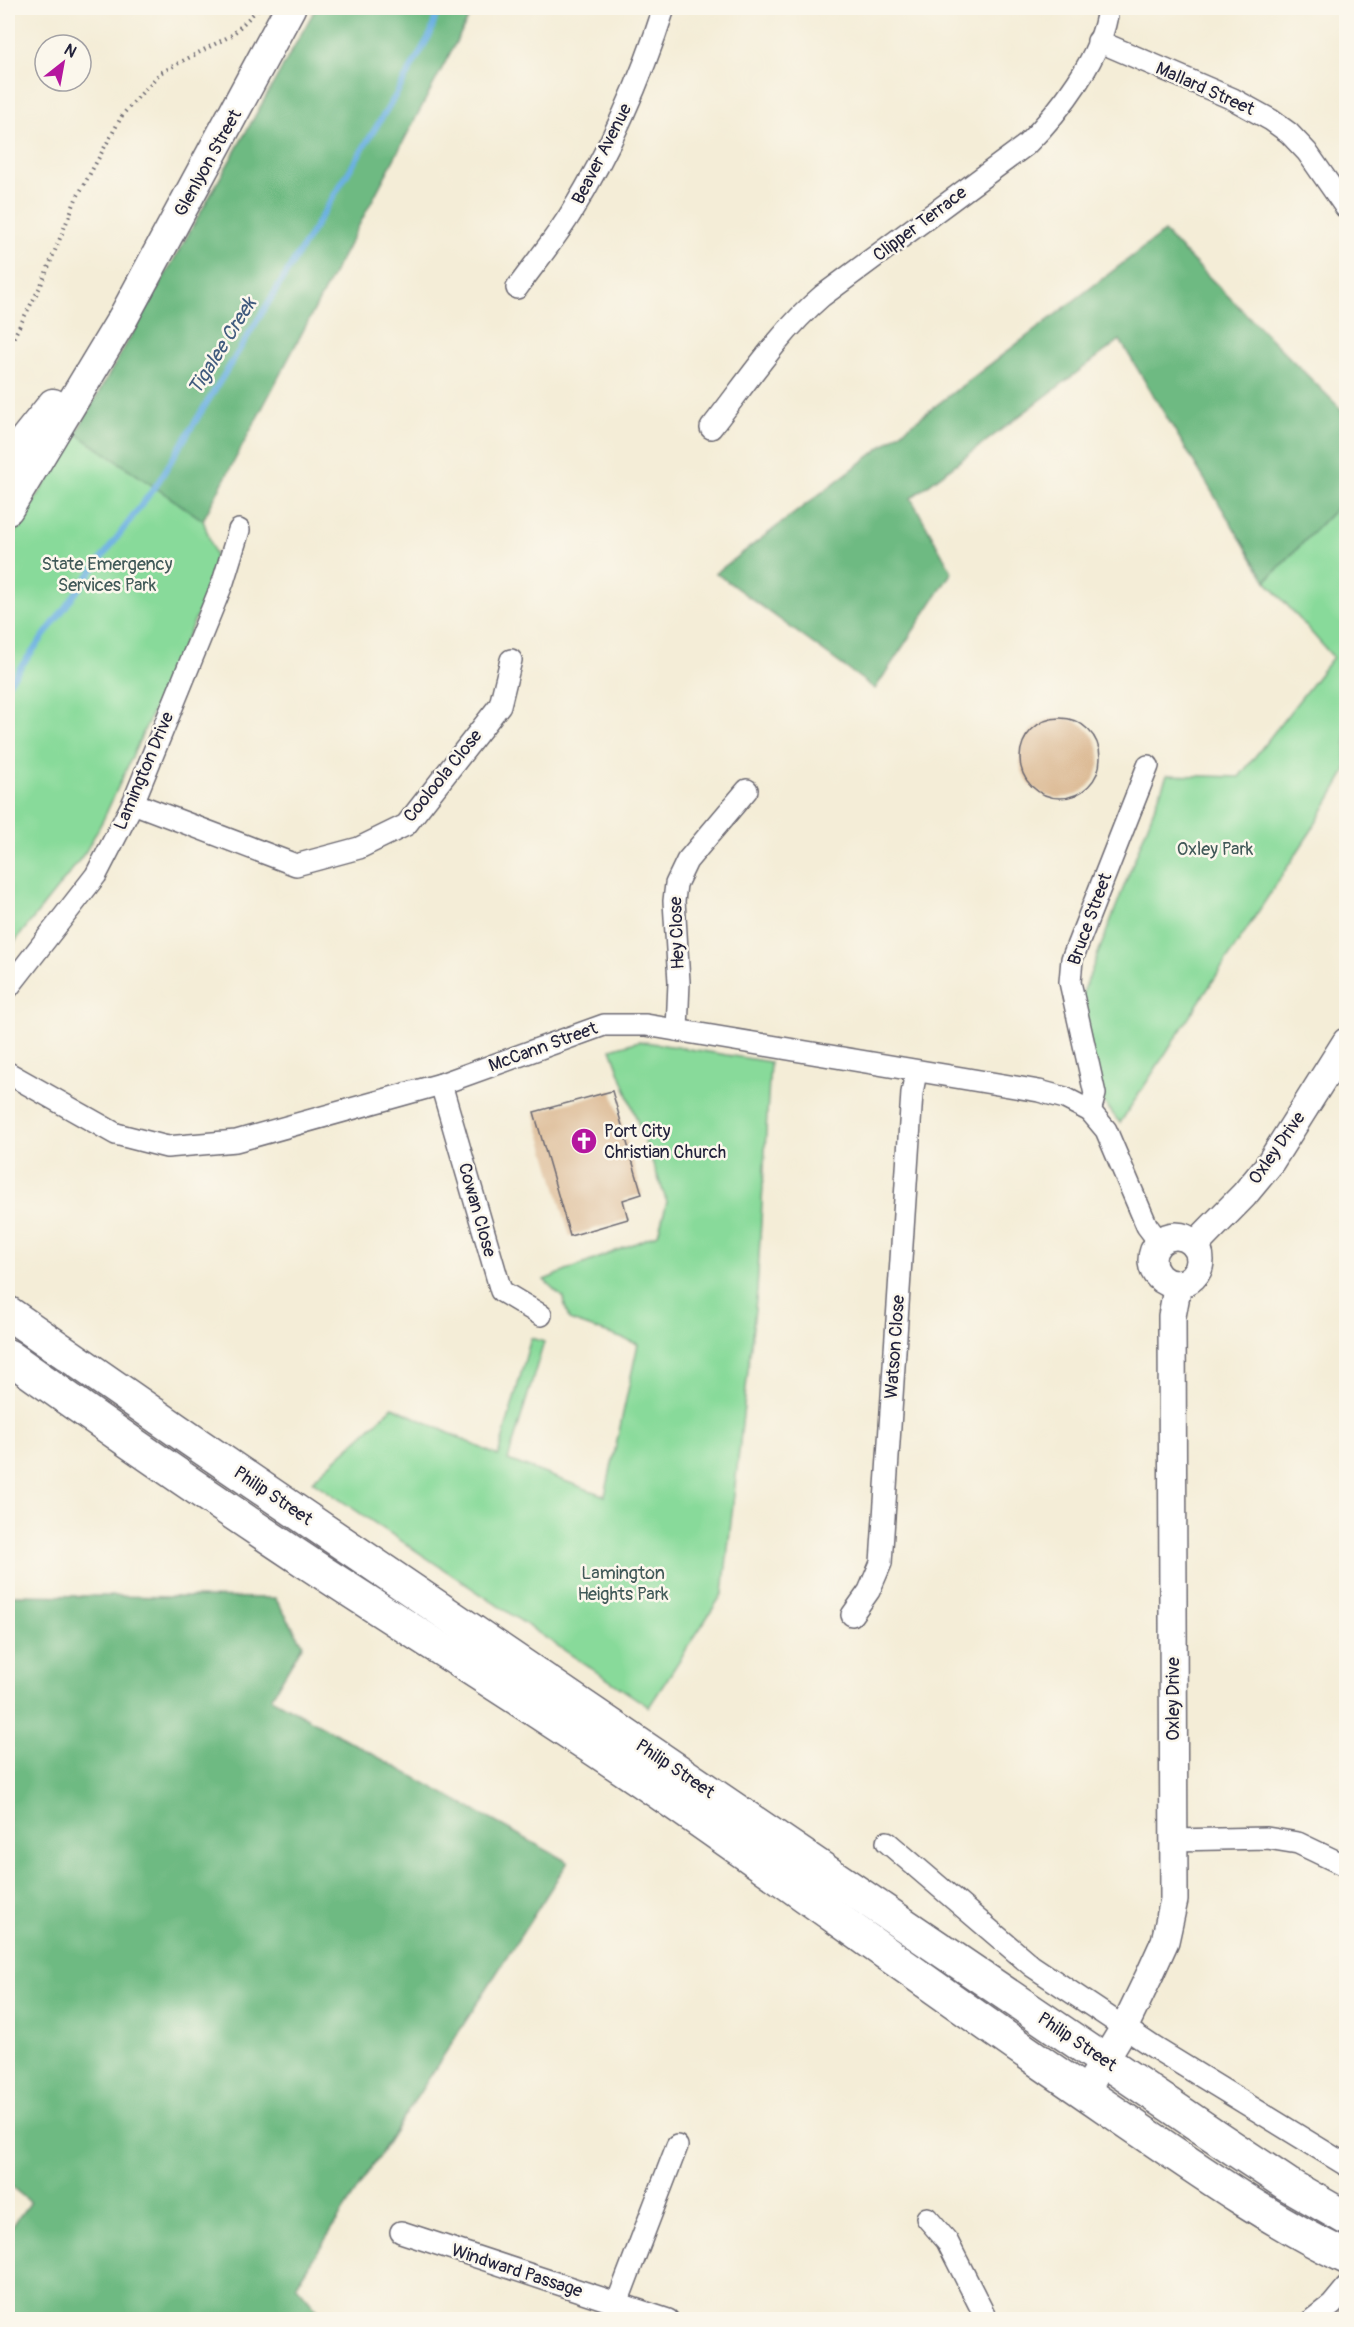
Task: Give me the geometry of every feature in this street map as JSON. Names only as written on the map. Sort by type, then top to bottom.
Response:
[{"type":"main road","name":"Glenlyon Street","points":[[8,509],[123,318],[290,8]]},
{"type":"main road","name":"Glenlyon Street","points":[[8,460],[123,318]]},
{"type":"main road","name":"Philip Street","points":[[8,1313],[200,1447],[1105,2061],[1287,2184],[1347,2218]]},
{"type":"main road","name":"Philip Street","points":[[8,1356],[135,1446],[309,1563],[514,1695],[674,1803],[1085,2092],[1272,2217],[1347,2257]]},
{"type":"street","name":"Beaver Avenue","points":[[517,288],[570,214],[613,140],[647,62],[664,8]]},
{"type":"street","name":"Clipper Terrace","points":[[711,428],[780,337],[822,296],[1026,145],[1065,100],[1098,41],[1108,8]]},
{"type":"street","name":"Mallard Street","points":[[1098,41],[1233,99],[1271,120],[1289,133],[1307,152],[1347,208]]},
{"type":"street","name":"Lamington Drive","points":[[8,988],[96,875],[133,803],[223,582],[239,530]]},
{"type":"street","name":"Cooloola Close","points":[[133,803],[296,865],[359,848],[406,825],[500,705],[511,660]]},
{"type":"street","name":"Bruce Street","points":[[1090,1111],[1095,1094],[1070,982],[1072,959],[1148,766]]},
{"type":"street","name":"Hey Close","points":[[677,1030],[679,982],[674,901],[676,884],[687,861],[747,790]]},
{"type":"street","name":"McCann Street","points":[[8,1073],[116,1134],[167,1147],[236,1141],[441,1084],[604,1025],[646,1025],[1039,1091],[1065,1098],[1090,1111],[1106,1130],[1147,1226],[1160,1243]]},
{"type":"street","name":"Oxley Drive","points":[[1195,1245],[1244,1195],[1268,1166],[1344,1051]]},
{"type":"street","name":"Watson Close","points":[[852,1616],[868,1591],[881,1563],[912,1093],[916,1072]]},
{"type":"street","name":"Cowan Close","points":[[441,1084],[501,1291],[541,1316]]},
{"type":"street","points":[[1178,1236],[1188,1239],[1195,1245],[1199,1253],[1198,1270],[1194,1277],[1178,1284],[1162,1280],[1153,1266],[1152,1258],[1160,1243],[1178,1236]]},
{"type":"street","name":"Oxley Drive","points":[[1085,2092],[1124,2028],[1165,1941],[1173,1900],[1172,1316],[1178,1284]]},
{"type":"street","points":[[1173,1840],[1267,1838],[1298,1843],[1347,1866]]},
{"type":"street","points":[[887,1842],[1032,1966],[1241,2102],[1347,2165]]},
{"type":"street","points":[[617,2303],[677,2146]]},
{"type":"street","points":[[927,2218],[947,2241],[987,2319]]},
{"type":"street","name":"Windward Passage","points":[[401,2232],[668,2319]]},
{"type":"street","points":[[1313,2319],[1332,2305],[1347,2288]]},
{"type":"path","points":[[8,348],[41,285],[76,199],[123,114],[160,73],[231,35],[259,8]]},
{"type":"green space","points":[[316,8],[474,8],[203,520],[76,433]]},
{"type":"green space","points":[[1164,232],[1346,414],[1346,498],[1266,581],[1120,340],[911,498],[952,572],[875,689],[716,573]]},
{"type":"green space","name":"State Emergency Services Park","points":[[76,433],[203,520],[215,555],[212,577],[204,600],[103,820],[86,851],[8,950],[8,544]]},
{"type":"green space","name":"Oxley Park","points":[[1346,498],[1346,771],[1313,828],[1120,1123],[1100,1098],[1077,1008],[1167,775],[1239,777],[1333,657],[1266,581]]},
{"type":"green space","name":"Lamington Heights Park","points":[[639,1041],[770,1062],[757,1291],[723,1593],[649,1707],[312,1481],[393,1407],[498,1456],[531,1338],[544,1342],[508,1460],[605,1496],[638,1344],[569,1320],[563,1298],[544,1280],[658,1234],[667,1202],[611,1049]]},
{"type":"green space","points":[[8,1595],[275,1598],[303,1644],[271,1698],[568,1862],[296,2285],[325,2319],[8,2319],[8,2232],[30,2202],[8,2184]]},
{"type":"building","points":[[1060,718],[1075,721],[1088,730],[1097,743],[1100,758],[1097,773],[1088,786],[1075,795],[1060,798],[1045,795],[1032,786],[1023,773],[1020,758],[1023,743],[1032,730],[1045,721]]},
{"type":"building","name":"Port City Christian Church","points":[[612,1091],[642,1194],[623,1200],[628,1219],[570,1236],[534,1112]]},
{"type":"waterway","name":"Tigalee Creek","points":[[8,684],[157,484],[397,93],[431,33],[438,8]]},
{"type":"place","name":"Port City Christian Church","points":[[584,1141]]}]
